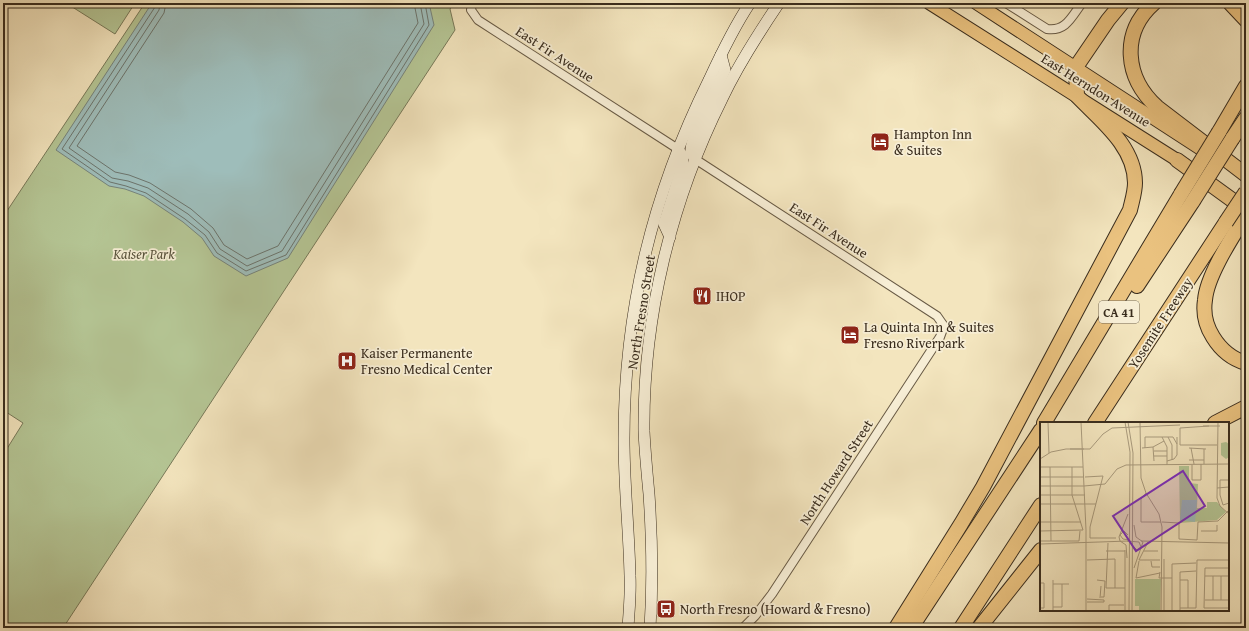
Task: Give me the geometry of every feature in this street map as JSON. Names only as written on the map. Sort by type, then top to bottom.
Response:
[{"type":"highway","points":[[896,628],[983,487],[1130,210],[1134,196],[1135,181],[1131,161],[1127,151],[1117,137],[1077,96],[1076,67],[1108,20],[1122,3]]},
{"type":"highway","points":[[1154,3],[1142,15],[1132,36],[1131,58],[1138,84],[1149,100],[1157,107],[1246,175]]},
{"type":"highway","points":[[1230,3],[1240,11],[1246,20]]},
{"type":"highway","points":[[1187,197],[1219,132],[1246,86]]},
{"type":"highway","name":"CA 41","points":[[1046,422],[1187,197],[1232,139],[1246,118]]},
{"type":"highway","points":[[1177,160],[1246,210]]},
{"type":"highway","name":"CA 41","points":[[1231,226],[1246,192]]},
{"type":"highway","points":[[1246,215],[1231,226],[1221,257],[1209,285],[1205,298],[1204,311],[1206,325],[1222,350],[1232,357],[1246,363]]},
{"type":"highway","name":"Yosemite Freeway","points":[[1096,422],[1231,226]]},
{"type":"highway","points":[[1217,422],[1246,407]]},
{"type":"highway","points":[[911,628],[1040,431]]},
{"type":"highway","points":[[961,628],[1040,507]]},
{"type":"highway","points":[[979,628],[1040,551]]},
{"type":"main road","name":"North Fresno Street","points":[[628,628],[630,577],[624,439],[625,384],[632,315],[649,235],[678,149],[700,98],[721,55],[750,3]]},
{"type":"main road","name":"North Fresno Street","points":[[650,628],[652,579],[645,439],[645,403],[647,370],[656,295],[682,196],[707,130],[733,77],[779,3]]},
{"type":"main road","name":"East Herndon Avenue","points":[[929,3],[1246,205]]},
{"type":"main road","name":"East Herndon Avenue","points":[[976,3],[1246,179]]},
{"type":"main road","points":[[695,159],[691,152],[691,145],[704,112],[725,70],[721,55]]},
{"type":"main road","points":[[670,237],[664,224],[683,164],[683,157],[678,149]]},
{"type":"street","name":"East Fir Avenue","points":[[472,3],[471,10],[478,20],[678,149]]},
{"type":"street","points":[[1006,3],[1052,30],[1063,27],[1082,3]]},
{"type":"street","name":"East Fir Avenue","points":[[695,159],[938,316],[944,326]]},
{"type":"street","name":"North Howard Street","points":[[743,628],[772,594],[940,337],[944,326]]},
{"type":"green space","points":[[66,3],[135,3],[115,34]]},
{"type":"green space","name":"Kaiser Park","points":[[145,3],[454,3],[450,9],[455,30],[63,628],[3,628],[3,455],[23,423],[3,410],[3,217]]},
{"type":"water","points":[[152,3],[429,3],[434,25],[288,258],[246,276],[214,256],[202,238],[183,222],[144,196],[125,189],[109,186],[56,150]]},
{"type":"place","name":"Hampton Inn & Suites","points":[[880,142]]},
{"type":"place","name":"IHOP","points":[[702,296]]},
{"type":"place","name":"La Quinta Inn & Suites Fresno Riverpark","points":[[850,335]]},
{"type":"place","name":"Kaiser Permanente Fresno Medical Center","points":[[347,361]]},
{"type":"place","name":"North Fresno (Howard & Fresno)","points":[[666,609]]}]
